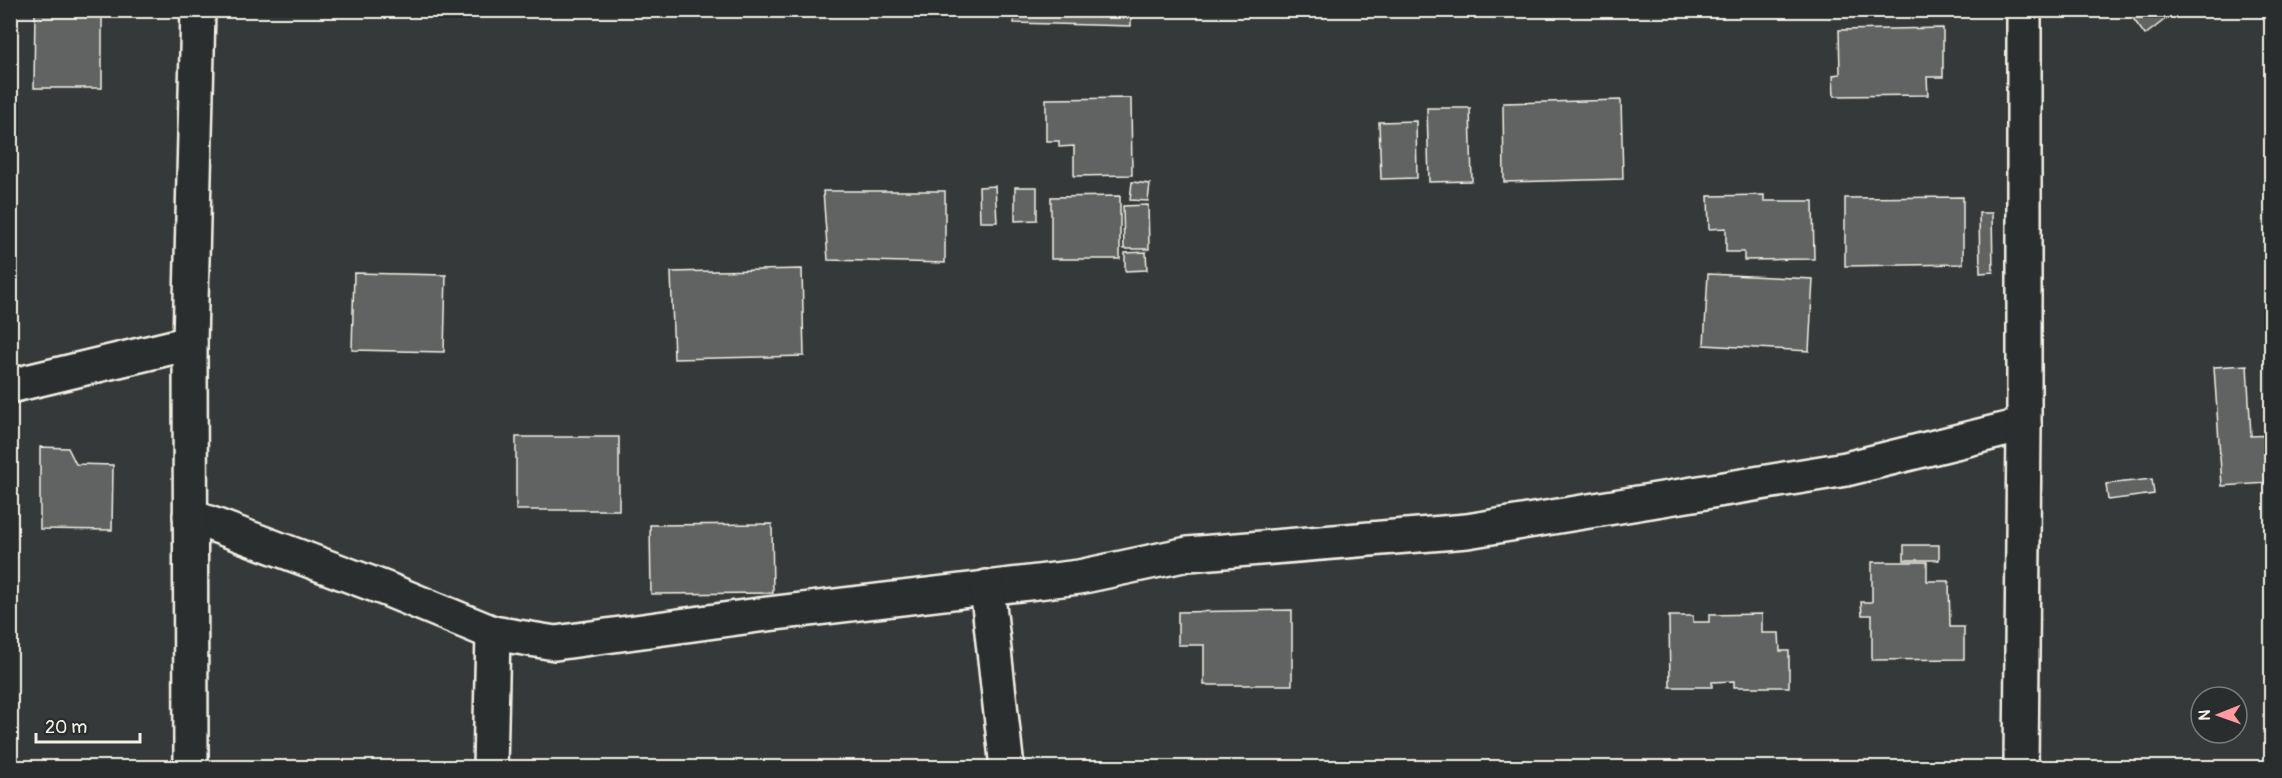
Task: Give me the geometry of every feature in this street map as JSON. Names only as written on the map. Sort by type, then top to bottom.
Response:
[{"type":"street","points":[[191,768],[190,344],[198,10]]},
{"type":"street","points":[[2020,768],[2024,425],[2024,10]]},
{"type":"street","points":[[10,386],[190,344]]},
{"type":"street","points":[[190,516],[386,589],[493,633],[555,643],[987,586],[1079,577],[1188,554],[1467,531],[1846,469],[2024,425]]},
{"type":"street","points":[[987,586],[1007,768]]},
{"type":"street","points":[[490,768],[493,633]]},
{"type":"building","points":[[35,10],[102,10],[102,88],[34,88]]},
{"type":"building","points":[[1014,10],[1131,10],[1131,26],[1014,23]]},
{"type":"building","points":[[2127,10],[2177,10],[2145,35]]},
{"type":"building","points":[[1943,28],[1943,77],[1927,77],[1928,95],[1834,96],[1833,75],[1840,74],[1839,30]]},
{"type":"building","points":[[1131,98],[1132,175],[1074,176],[1074,146],[1059,147],[1059,141],[1046,141],[1046,99]]},
{"type":"building","points":[[1621,100],[1623,179],[1504,182],[1503,103]]},
{"type":"building","points":[[1427,108],[1470,108],[1472,181],[1429,182]]},
{"type":"building","points":[[1416,121],[1417,178],[1381,179],[1379,122]]},
{"type":"building","points":[[1132,182],[1150,184],[1148,201],[1130,200]]},
{"type":"building","points":[[995,186],[997,222],[980,222],[979,187]]},
{"type":"building","points":[[1015,187],[1037,187],[1037,220],[1015,221]]},
{"type":"building","points":[[823,191],[945,191],[945,263],[828,260]]},
{"type":"building","points":[[1764,195],[1764,201],[1813,201],[1814,259],[1744,260],[1744,252],[1726,252],[1726,228],[1709,229],[1708,196]]},
{"type":"building","points":[[1120,196],[1120,259],[1051,259],[1051,197]]},
{"type":"building","points":[[1963,197],[1963,264],[1845,266],[1845,198]]},
{"type":"building","points":[[1148,205],[1149,249],[1124,249],[1123,206]]},
{"type":"building","points":[[1979,213],[1992,213],[1993,272],[1980,273]]},
{"type":"building","points":[[1146,252],[1147,270],[1125,271],[1125,253]]},
{"type":"building","points":[[802,269],[804,356],[674,359],[671,272]]},
{"type":"building","points":[[354,273],[446,275],[444,352],[352,350]]},
{"type":"building","points":[[1708,274],[1813,279],[1809,351],[1704,345]]},
{"type":"building","points":[[2272,283],[2272,357],[2267,284]]},
{"type":"building","points":[[2247,365],[2251,436],[2272,435],[2272,508],[2270,508],[2268,483],[2222,486],[2214,367]]},
{"type":"building","points":[[516,437],[619,437],[619,510],[516,510]]},
{"type":"building","points":[[40,447],[68,448],[76,464],[113,465],[112,530],[40,529]]},
{"type":"building","points":[[2152,479],[2154,494],[2108,500],[2106,484]]},
{"type":"building","points":[[772,524],[773,593],[651,594],[650,525]]},
{"type":"building","points":[[1904,545],[1939,545],[1939,560],[1904,560]]},
{"type":"building","points":[[1872,562],[1927,562],[1927,581],[1949,581],[1950,627],[1964,627],[1964,659],[1872,660],[1872,615],[1862,615],[1861,602],[1872,602]]},
{"type":"building","points":[[1292,610],[1292,685],[1204,685],[1204,645],[1178,645],[1178,612]]},
{"type":"building","points":[[1762,614],[1762,633],[1779,633],[1780,651],[1789,651],[1789,687],[1734,687],[1734,681],[1712,682],[1712,687],[1670,687],[1669,616],[1693,616],[1693,622],[1709,622],[1709,615]]}]
